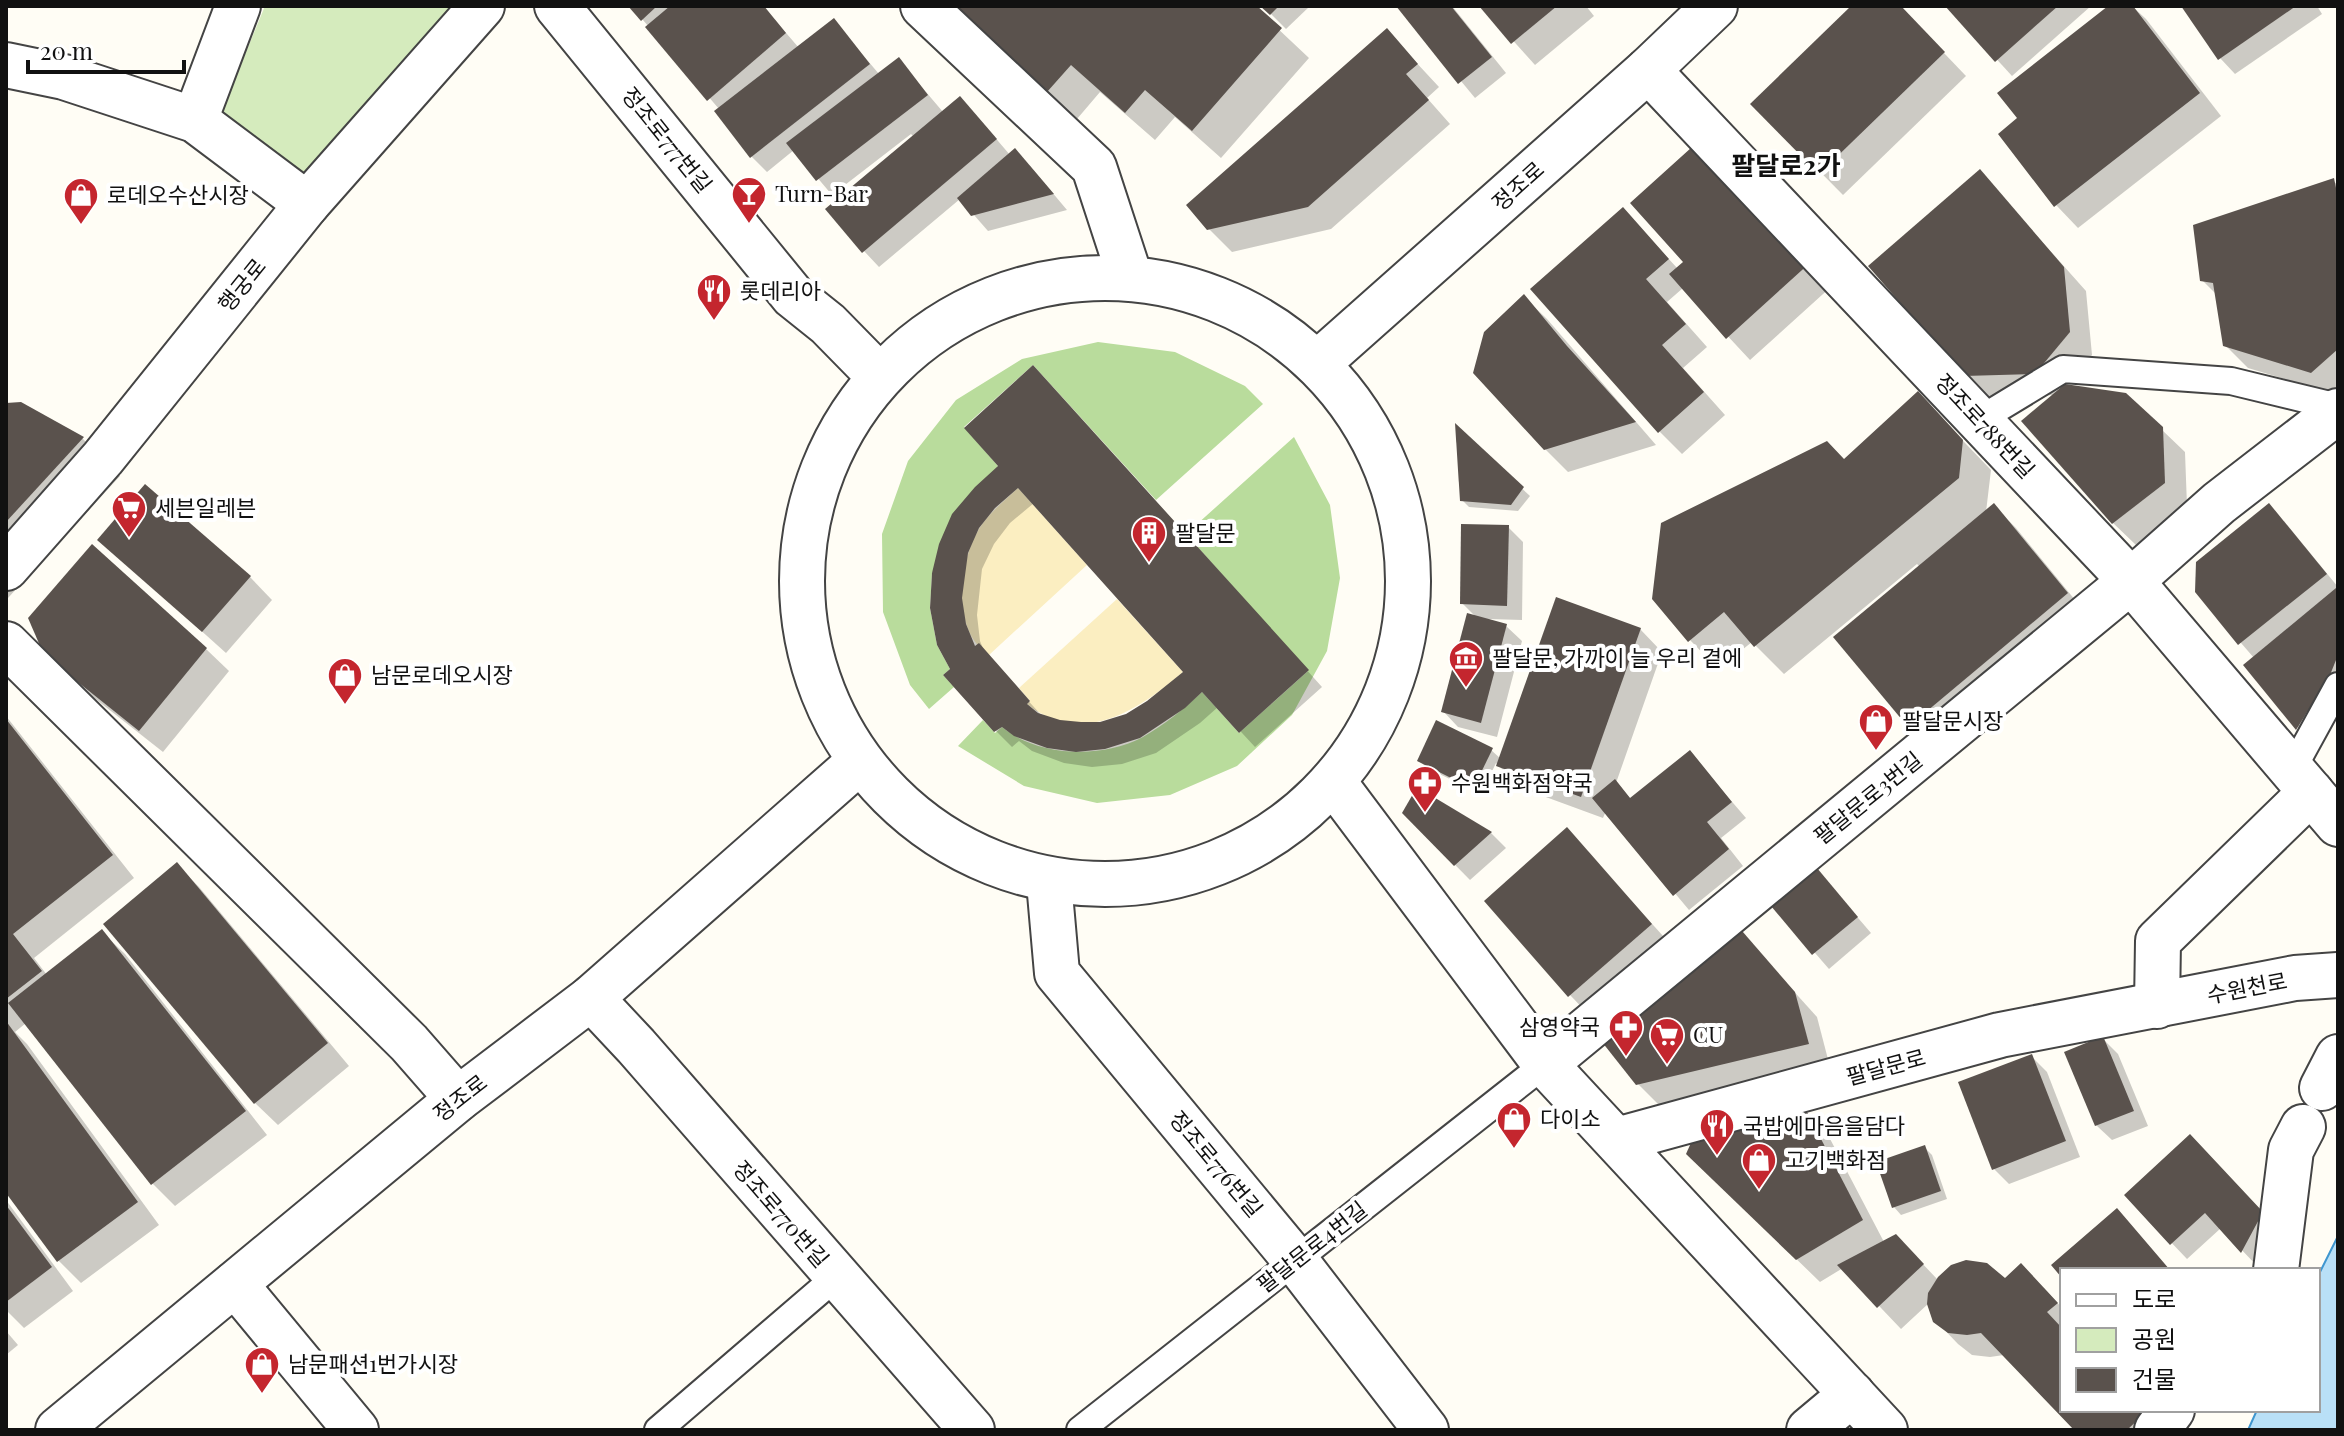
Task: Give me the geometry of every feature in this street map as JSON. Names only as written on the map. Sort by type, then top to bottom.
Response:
[{"type":"street","points":[[195,120],[238,6]]},
{"type":"street","name":"행궁로","points":[[6,568],[103,458],[307,204],[482,6]]},
{"type":"street","name":"정조로777번길","points":[[557,6],[793,296],[828,324],[878,375]]},
{"type":"street","points":[[923,6],[1094,167],[1130,277]]},
{"type":"street","name":"정조로","points":[[1318,363],[1648,70],[1715,6]]},
{"type":"street","points":[[6,65],[64,77],[195,120],[307,204]]},
{"type":"street","name":"정조로788번길","points":[[1648,70],[2131,581],[2314,796]]},
{"type":"street","points":[[1130,277],[1232,303],[1318,363],[1374,437],[1405,525],[1409,617],[1385,707],[1335,784],[1253,849],[1154,884],[1049,882],[975,858],[911,817],[859,762],[813,668],[800,565],[823,463],[878,375],[931,329],[993,296],[1061,279],[1130,277]]},
{"type":"street","name":"팔달문로3번길","points":[[1545,1064],[2131,581],[2219,503],[2338,409]]},
{"type":"street","points":[[6,644],[409,1043],[458,1099]]},
{"type":"street","name":"정조로","points":[[58,1430],[458,1099],[591,998],[859,762]]},
{"type":"street","points":[[1335,784],[1545,1064],[1885,1430]]},
{"type":"street","points":[[2157,1006],[2158,941],[2314,796]]},
{"type":"street","name":"정조로776번길","points":[[1049,882],[1057,973],[1295,1260],[1426,1430]]},
{"type":"street","name":"수원천로","points":[[2157,1006],[2295,978],[2338,975]]},
{"type":"street","name":"정조로770번길","points":[[591,998],[972,1430]]},
{"type":"street","name":"팔달문로","points":[[1617,1140],[2000,1035],[2157,1006]]},
{"type":"street","points":[[2276,1268],[2291,1150],[2303,1127]]},
{"type":"street","points":[[235,1284],[356,1430]]},
{"type":"street","points":[[1809,1430],[1852,1394]]},
{"type":"street","points":[[2157,1430],[2170,1412]]},
{"type":"lane","points":[[1979,420],[2063,369],[2231,381],[2338,409]]},
{"type":"lane","points":[[2314,796],[2338,686]]},
{"type":"lane","name":"팔달문로4번길","points":[[1080,1430],[1545,1064]]},
{"type":"lane","points":[[658,1430],[836,1277]]},
{"type":"green space","points":[[265,6],[452,6],[309,181],[221,112]]},
{"type":"green space","points":[[1098,342],[1175,352],[1245,386],[1263,404],[1156,500],[1033,365],[964,427],[998,466],[932,573],[930,608],[937,645],[950,669],[943,675],[954,687],[929,709],[910,685],[883,612],[882,534],[908,461],[956,400],[1022,359]]},
{"type":"green space","points":[[1294,437],[1330,505],[1340,578],[1327,651],[1292,715],[1237,766],[1170,795],[1097,803],[1024,786],[958,746],[983,720],[995,733],[1002,727],[1017,737],[1052,749],[1071,752],[1108,749],[1143,737],[1202,692],[1239,733],[1308,671],[1186,534]]},
{"type":"sand","points":[[1018,488],[1087,565],[989,655],[968,630],[962,596],[966,560],[979,529]]},
{"type":"sand","points":[[1117,599],[1183,672],[1148,699],[1109,719],[1068,723],[1048,717],[1027,704],[1030,701],[1019,688]]},
{"type":"water","points":[[2338,1236],[2338,1430],[2248,1430],[2256,1412],[2320,1412],[2320,1272]]},
{"type":"building","points":[[628,6],[657,6],[641,21]]},
{"type":"building","points":[[670,6],[764,6],[786,33],[707,101],[645,27]]},
{"type":"building","points":[[949,6],[1257,6],[1282,28],[1192,131],[1145,90],[1125,113],[1071,65],[1047,92]]},
{"type":"building","points":[[1260,6],[1279,6],[1270,15]]},
{"type":"building","points":[[1396,6],[1451,6],[1492,57],[1458,84]]},
{"type":"building","points":[[1479,6],[1557,6],[1511,44]]},
{"type":"building","points":[[1851,6],[1901,6],[1945,52],[1819,174],[1750,104]]},
{"type":"building","points":[[1945,6],[2058,6],[1995,62]]},
{"type":"building","points":[[2108,6],[2133,6],[2200,93],[2054,207],[1998,134],[2017,118],[1997,93]]},
{"type":"building","points":[[2181,6],[2296,6],[2218,60]]},
{"type":"building","points":[[834,18],[870,64],[750,158],[714,111]]},
{"type":"building","points":[[1387,28],[1418,64],[1406,74],[1429,100],[1308,207],[1207,230],[1186,205]]},
{"type":"building","points":[[899,57],[928,95],[816,181],[786,143]]},
{"type":"building","points":[[960,96],[997,139],[862,253],[825,209]]},
{"type":"building","points":[[1702,138],[1812,261],[1726,339],[1669,274],[1683,262],[1630,203]]},
{"type":"building","points":[[1015,148],[1054,194],[971,216],[957,198]]},
{"type":"building","points":[[1980,169],[2064,267],[2070,332],[2035,374],[1964,376],[1868,266]]},
{"type":"building","points":[[2334,178],[2338,198],[2338,349],[2311,373],[2223,346],[2213,283],[2200,281],[2193,225]]},
{"type":"building","points":[[1623,207],[1669,259],[1646,279],[1686,324],[1662,345],[1704,392],[1658,433],[1530,289]]},
{"type":"building","points":[[1524,294],[1636,422],[1544,450],[1473,373],[1484,332]]},
{"type":"building","points":[[1033,365],[1309,670],[1239,733],[1202,692],[1185,708],[1140,738],[1105,749],[1076,752],[1047,748],[1014,736],[1002,727],[994,732],[943,675],[950,669],[937,645],[930,608],[932,573],[939,544],[952,514],[998,466],[964,428]],"holes":[[[1018,488],[1183,672],[1126,714],[1100,722],[1060,720],[1038,713],[1027,704],[1030,701],[979,643],[975,646],[966,624],[962,598],[968,553],[979,528],[995,508]]]},
{"type":"building","points":[[2065,384],[2126,393],[2163,427],[2165,483],[2112,524],[2021,421]]},
{"type":"building","points":[[1918,391],[1963,440],[1959,478],[1754,647],[1724,612],[1688,642],[1652,599],[1661,523],[1827,441],[1844,459]]},
{"type":"building","points":[[21,402],[84,437],[6,522],[6,403]]},
{"type":"building","points":[[1455,423],[1524,487],[1511,505],[1460,501]]},
{"type":"building","points":[[145,484],[251,576],[202,632],[97,540]]},
{"type":"building","points":[[1994,503],[2068,593],[1908,727],[1833,637]]},
{"type":"building","points":[[2269,503],[2327,574],[2238,645],[2195,592],[2196,562]]},
{"type":"building","points":[[1461,524],[1509,525],[1507,606],[1460,604]]},
{"type":"building","points":[[92,544],[207,648],[139,731],[44,655],[28,618]]},
{"type":"building","points":[[2336,588],[2338,655],[2330,675],[2296,730],[2243,665]]},
{"type":"building","points":[[1556,597],[1641,628],[1581,797],[1496,766]]},
{"type":"building","points":[[1467,613],[1507,624],[1481,723],[1441,712]]},
{"type":"building","points":[[6,719],[113,855],[13,934],[42,971],[6,999]]},
{"type":"building","points":[[1436,720],[1493,748],[1473,789],[1417,761]]},
{"type":"building","points":[[1690,750],[1732,802],[1707,822],[1729,849],[1673,896],[1592,798],[1615,779],[1630,798]]},
{"type":"building","points":[[1417,787],[1492,832],[1454,866],[1402,813]]},
{"type":"building","points":[[1567,827],[1652,924],[1568,997],[1484,901]]},
{"type":"building","points":[[177,862],[328,1043],[254,1104],[103,924]]},
{"type":"building","points":[[1817,868],[1858,917],[1812,955],[1771,906]]},
{"type":"building","points":[[1736,924],[1795,992],[1809,1044],[1636,1085],[1602,1042]]},
{"type":"building","points":[[102,929],[246,1111],[151,1185],[8,1003]]},
{"type":"building","points":[[6,1021],[138,1202],[57,1262],[6,1193]]},
{"type":"building","points":[[2103,1036],[2134,1111],[2095,1126],[2064,1052]]},
{"type":"building","points":[[2032,1054],[2066,1141],[1992,1170],[1958,1082]]},
{"type":"building","points":[[1806,1110],[1863,1220],[1796,1260],[1686,1154],[1694,1136]]},
{"type":"building","points":[[2190,1134],[2263,1212],[2241,1253],[2205,1213],[2170,1245],[2124,1195]]},
{"type":"building","points":[[1925,1145],[1941,1191],[1892,1208],[1876,1162]]},
{"type":"building","points":[[6,1205],[52,1267],[6,1302]]},
{"type":"building","points":[[2117,1208],[2168,1268],[2060,1268],[2060,1276],[2051,1265]]},
{"type":"building","points":[[1896,1234],[1924,1264],[1877,1308],[1837,1265]]},
{"type":"building","points":[[1966,1260],[1987,1263],[2005,1278],[2021,1263],[2058,1303],[2047,1312],[2060,1326],[2060,1412],[2144,1414],[2127,1430],[2074,1430],[1981,1333],[1948,1333],[1933,1322],[1927,1304],[1928,1293],[1938,1277],[1951,1265]]},
{"type":"place","name":"Turn-Bar","points":[[749,225]]},
{"type":"place","name":"로데오수산시장","points":[[81,226]]},
{"type":"place","name":"롯데리아","points":[[714,322]]},
{"type":"place","name":"세븐일레븐","points":[[129,539]]},
{"type":"place","name":"팔달문","points":[[1149,564]]},
{"type":"place","name":"팔달문, 가까이 늘 우리 곁에","points":[[1466,689]]},
{"type":"place","name":"남문로데오시장","points":[[345,706]]},
{"type":"place","name":"팔달문시장","points":[[1876,752]]},
{"type":"place","name":"수원백화점약국","points":[[1425,814]]},
{"type":"place","name":"삼영약국","points":[[1626,1058]]},
{"type":"place","name":"CU","points":[[1667,1066]]},
{"type":"place","name":"다이소","points":[[1514,1150]]},
{"type":"place","name":"국밥에마음을담다","points":[[1717,1157]]},
{"type":"place","name":"고기백화점","points":[[1759,1191]]},
{"type":"place","name":"남문패션1번가시장","points":[[262,1395]]},
{"type":"district","name":"팔달로2가","points":[[1786,166]]}]
